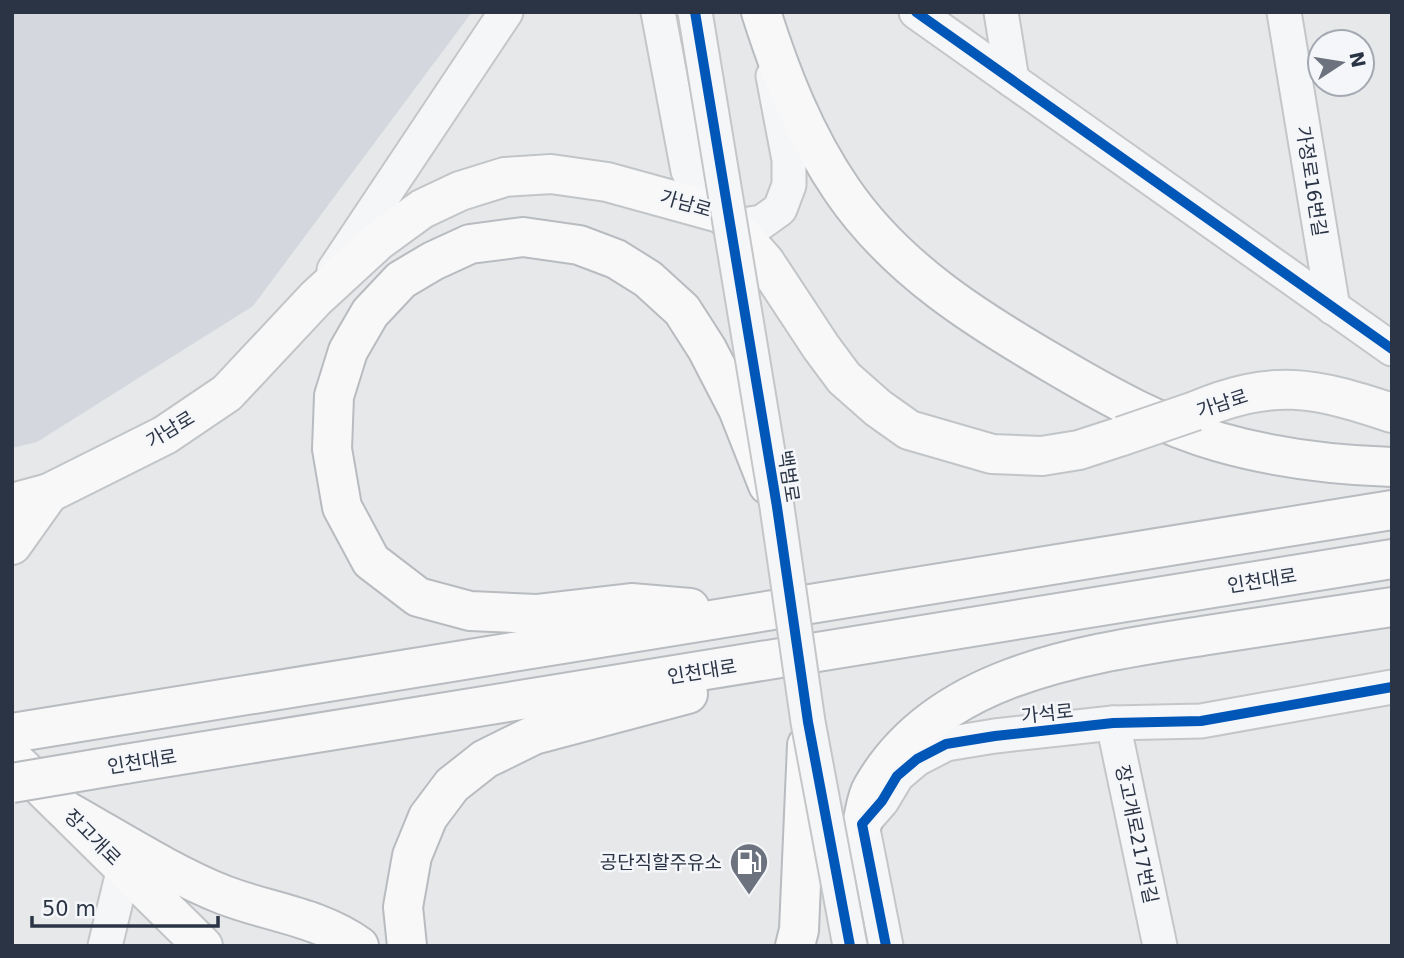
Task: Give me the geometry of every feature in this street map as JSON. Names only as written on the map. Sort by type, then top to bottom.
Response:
[{"type":"main road","points":[[761,12],[777,63],[808,135],[843,191],[892,249],[940,292],[986,325],[1122,405],[1206,438],[1290,457],[1359,466],[1392,467]]},
{"type":"main road","name":"가남로","points":[[12,503],[49,493],[165,435],[227,393],[316,298],[378,241],[422,209],[460,191],[505,177],[551,174],[607,182],[723,214],[765,262],[844,377],[878,408],[909,430],[992,454],[1042,456],[1079,450],[1224,399],[1265,389],[1305,389],[1349,398],[1392,413]]},
{"type":"main road","points":[[752,613],[631,603],[536,614],[470,611],[418,597],[371,561],[342,507],[332,449],[334,396],[348,351],[370,313],[401,279],[470,244],[523,237],[579,245],[616,259],[648,279],[682,310],[707,349],[738,409],[777,507]]},
{"type":"main road","points":[[12,545],[49,493]]},
{"type":"main road","points":[[12,733],[1392,510]]},
{"type":"main road","name":"인천대로","points":[[12,783],[1392,559]]},
{"type":"main road","points":[[862,824],[870,790],[913,738],[950,707],[992,685],[1034,669],[1141,646],[1392,607]]},
{"type":"main road","points":[[407,946],[403,907],[412,856],[428,817],[452,785],[485,759],[534,735],[602,719],[857,646]]},
{"type":"main road","points":[[795,946],[803,879],[808,722]]},
{"type":"main road","name":"장고개로","points":[[12,758],[203,946]]},
{"type":"main road","points":[[67,811],[200,884],[225,895],[311,921],[359,946]]},
{"type":"street","points":[[316,298],[506,12]]},
{"type":"street","points":[[658,12],[688,171],[704,194],[723,214],[743,225],[762,222],[780,209],[789,185],[789,160],[761,12]]},
{"type":"street","name":"백범로","points":[[695,12],[777,507],[808,722],[850,946]]},
{"type":"street","points":[[916,12],[1392,349]]},
{"type":"street","points":[[1001,12],[1012,80]]},
{"type":"street","name":"가정로16번길","points":[[1284,12],[1333,308]]},
{"type":"street","name":"가석로","points":[[862,824],[882,801],[897,776],[917,759],[946,744],[1113,723],[1201,721],[1392,687]]},
{"type":"street","name":"장고개로217번길","points":[[1113,723],[1160,946]]},
{"type":"street","points":[[862,824],[886,946]]},
{"type":"street","points":[[105,946],[124,868]]},
{"type":"shaded area","points":[[12,12],[472,12],[253,306],[37,442],[12,448]]},
{"type":"cycle path","points":[[695,12],[777,507],[808,722],[850,946]]},
{"type":"cycle path","points":[[916,12],[1392,349]]},
{"type":"cycle path","points":[[886,946],[862,824],[882,801],[897,776],[917,759],[946,744],[1113,723],[1201,721],[1392,687]]},
{"type":"place","name":"공단직할주유소","points":[[749,896]]}]
